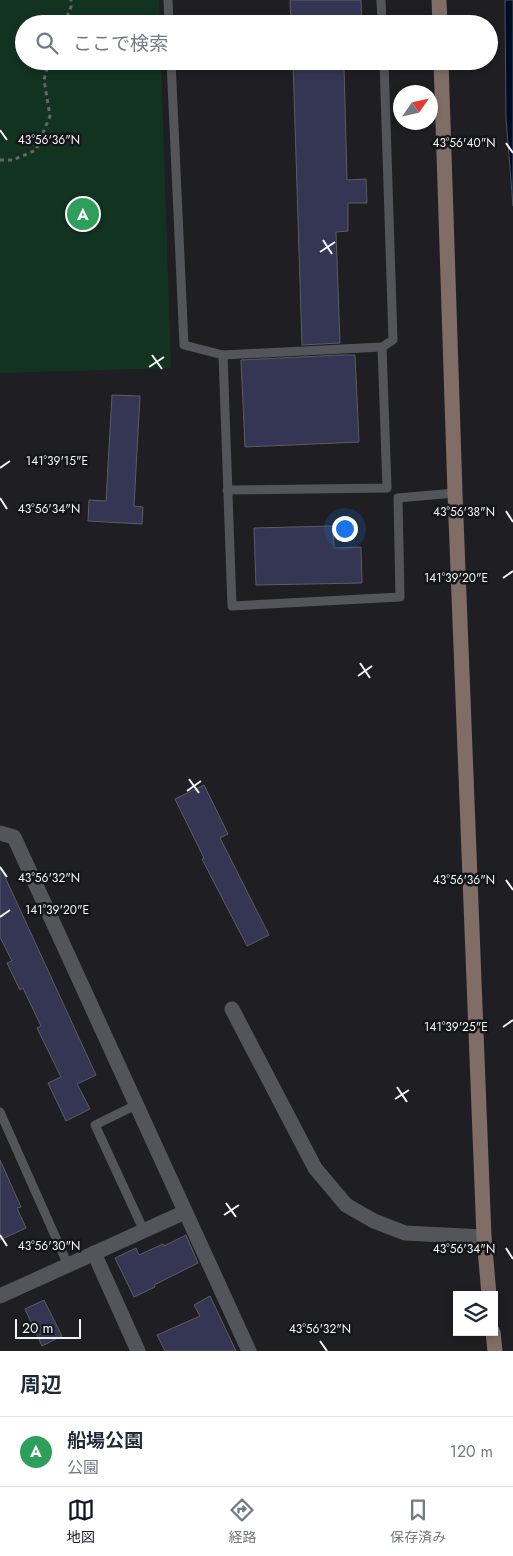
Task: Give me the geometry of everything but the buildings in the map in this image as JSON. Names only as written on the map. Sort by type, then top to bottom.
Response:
[{"type":"street","points":[[439,0],[440,15]]},
{"type":"street","points":[[441,70],[454,493],[484,1237],[489,1291]]},
{"type":"street","points":[[0,833],[2,832],[14,837],[248,1351]]},
{"type":"street","points":[[232,1009],[315,1168],[346,1205],[374,1221],[406,1233],[484,1237]]},
{"type":"street","points":[[0,1296],[185,1212]]},
{"type":"street","points":[[94,1253],[138,1351]]},
{"type":"street","points":[[493,1336],[495,1351]]},
{"type":"lane","points":[[168,0],[169,15]]},
{"type":"lane","points":[[381,0],[382,15]]},
{"type":"lane","points":[[171,70],[184,345],[223,355],[382,347],[393,340],[384,70]]},
{"type":"lane","points":[[382,347],[387,488]]},
{"type":"lane","points":[[223,355],[227,490],[232,606],[400,597],[398,498],[387,488],[227,490]]},
{"type":"lane","points":[[398,498],[454,493]]},
{"type":"lane","points":[[136,1104],[95,1124],[144,1231]]},
{"type":"lane","points":[[0,1112],[68,1265]]},
{"type":"path","points":[[68,15],[71,7],[71,0]]},
{"type":"path","points":[[0,160],[13,160],[36,150],[50,116],[44,80],[47,70]]},
{"type":"green space","points":[[0,0],[159,0],[160,15],[15,15],[15,70],[161,70],[171,368],[0,373]]},
{"type":"water","points":[[505,0],[513,0],[513,206],[506,118]]},
{"type":"place","name":"船場公園","points":[[83,214]]}]
